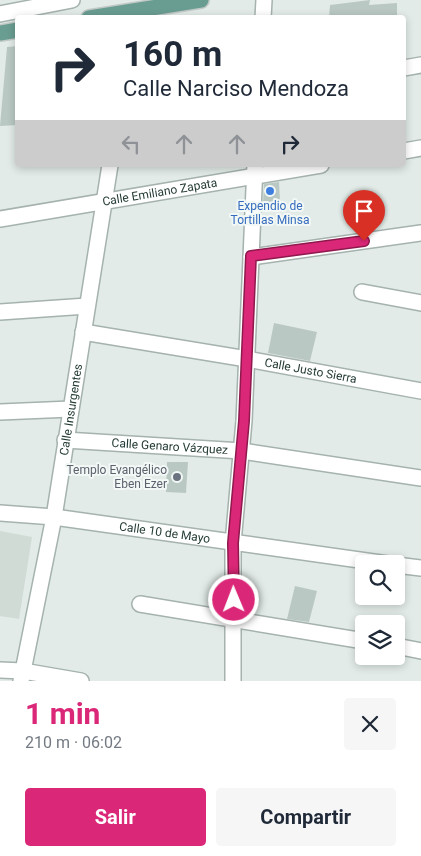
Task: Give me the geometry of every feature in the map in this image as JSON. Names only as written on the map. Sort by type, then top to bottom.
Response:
[{"type":"main road","points":[[117,15],[201,0]]},
{"type":"main road","points":[[0,33],[15,30]]},
{"type":"street","points":[[0,14],[72,0]]},
{"type":"street","points":[[263,15],[264,0]]},
{"type":"street","points":[[406,68],[421,65]]},
{"type":"street","points":[[406,151],[421,148]]},
{"type":"street","name":"Calle Insurgentes","points":[[22,676],[54,517],[110,167]]},
{"type":"street","name":"Calle Emiliano Zapata","points":[[0,219],[103,203],[254,171],[299,167]]},
{"type":"street","points":[[233,681],[235,620],[233,543],[242,451],[254,171]]},
{"type":"street","points":[[251,256],[421,233]]},
{"type":"street","points":[[362,292],[421,303]]},
{"type":"street","points":[[0,312],[87,306]]},
{"type":"street","name":"Calle Justo Sierra","points":[[83,332],[247,358],[421,391]]},
{"type":"street","points":[[0,412],[70,408]]},
{"type":"street","name":"Calle Genaro Vázquez","points":[[66,440],[242,451],[421,478]]},
{"type":"street","name":"Calle 10 de Mayo","points":[[0,513],[54,517],[355,560]]},
{"type":"street","points":[[405,566],[421,568]]},
{"type":"street","points":[[140,604],[355,640]]},
{"type":"street","points":[[405,648],[421,651]]},
{"type":"street","points":[[0,670],[22,676],[81,681]]},
{"type":"shaded area","points":[[0,531],[32,537],[19,619],[0,616]]},
{"type":"building","points":[[370,0],[369,5],[397,3],[397,15],[329,15],[330,5]]},
{"type":"building","points":[[15,46],[15,125],[0,126],[7,47]]},
{"type":"building","name":"Expendio de Tortillas Minsa","points":[[279,182],[280,201],[263,203],[264,184]]},
{"type":"building","points":[[274,323],[317,332],[310,361],[268,353]]},
{"type":"building","name":"Templo Evangélico Eben Ezer","points":[[167,462],[188,462],[186,493],[166,492]]},
{"type":"building","points":[[295,586],[317,591],[309,622],[287,619]]},
{"type":"place","name":"Expendio de Tortillas Minsa","points":[[270,191]]},
{"type":"place","name":"Templo Evangélico Eben Ezer","points":[[177,477]]},
{"type":"route","points":[[234,600],[233,543],[244,421],[251,256],[364,241]]}]
